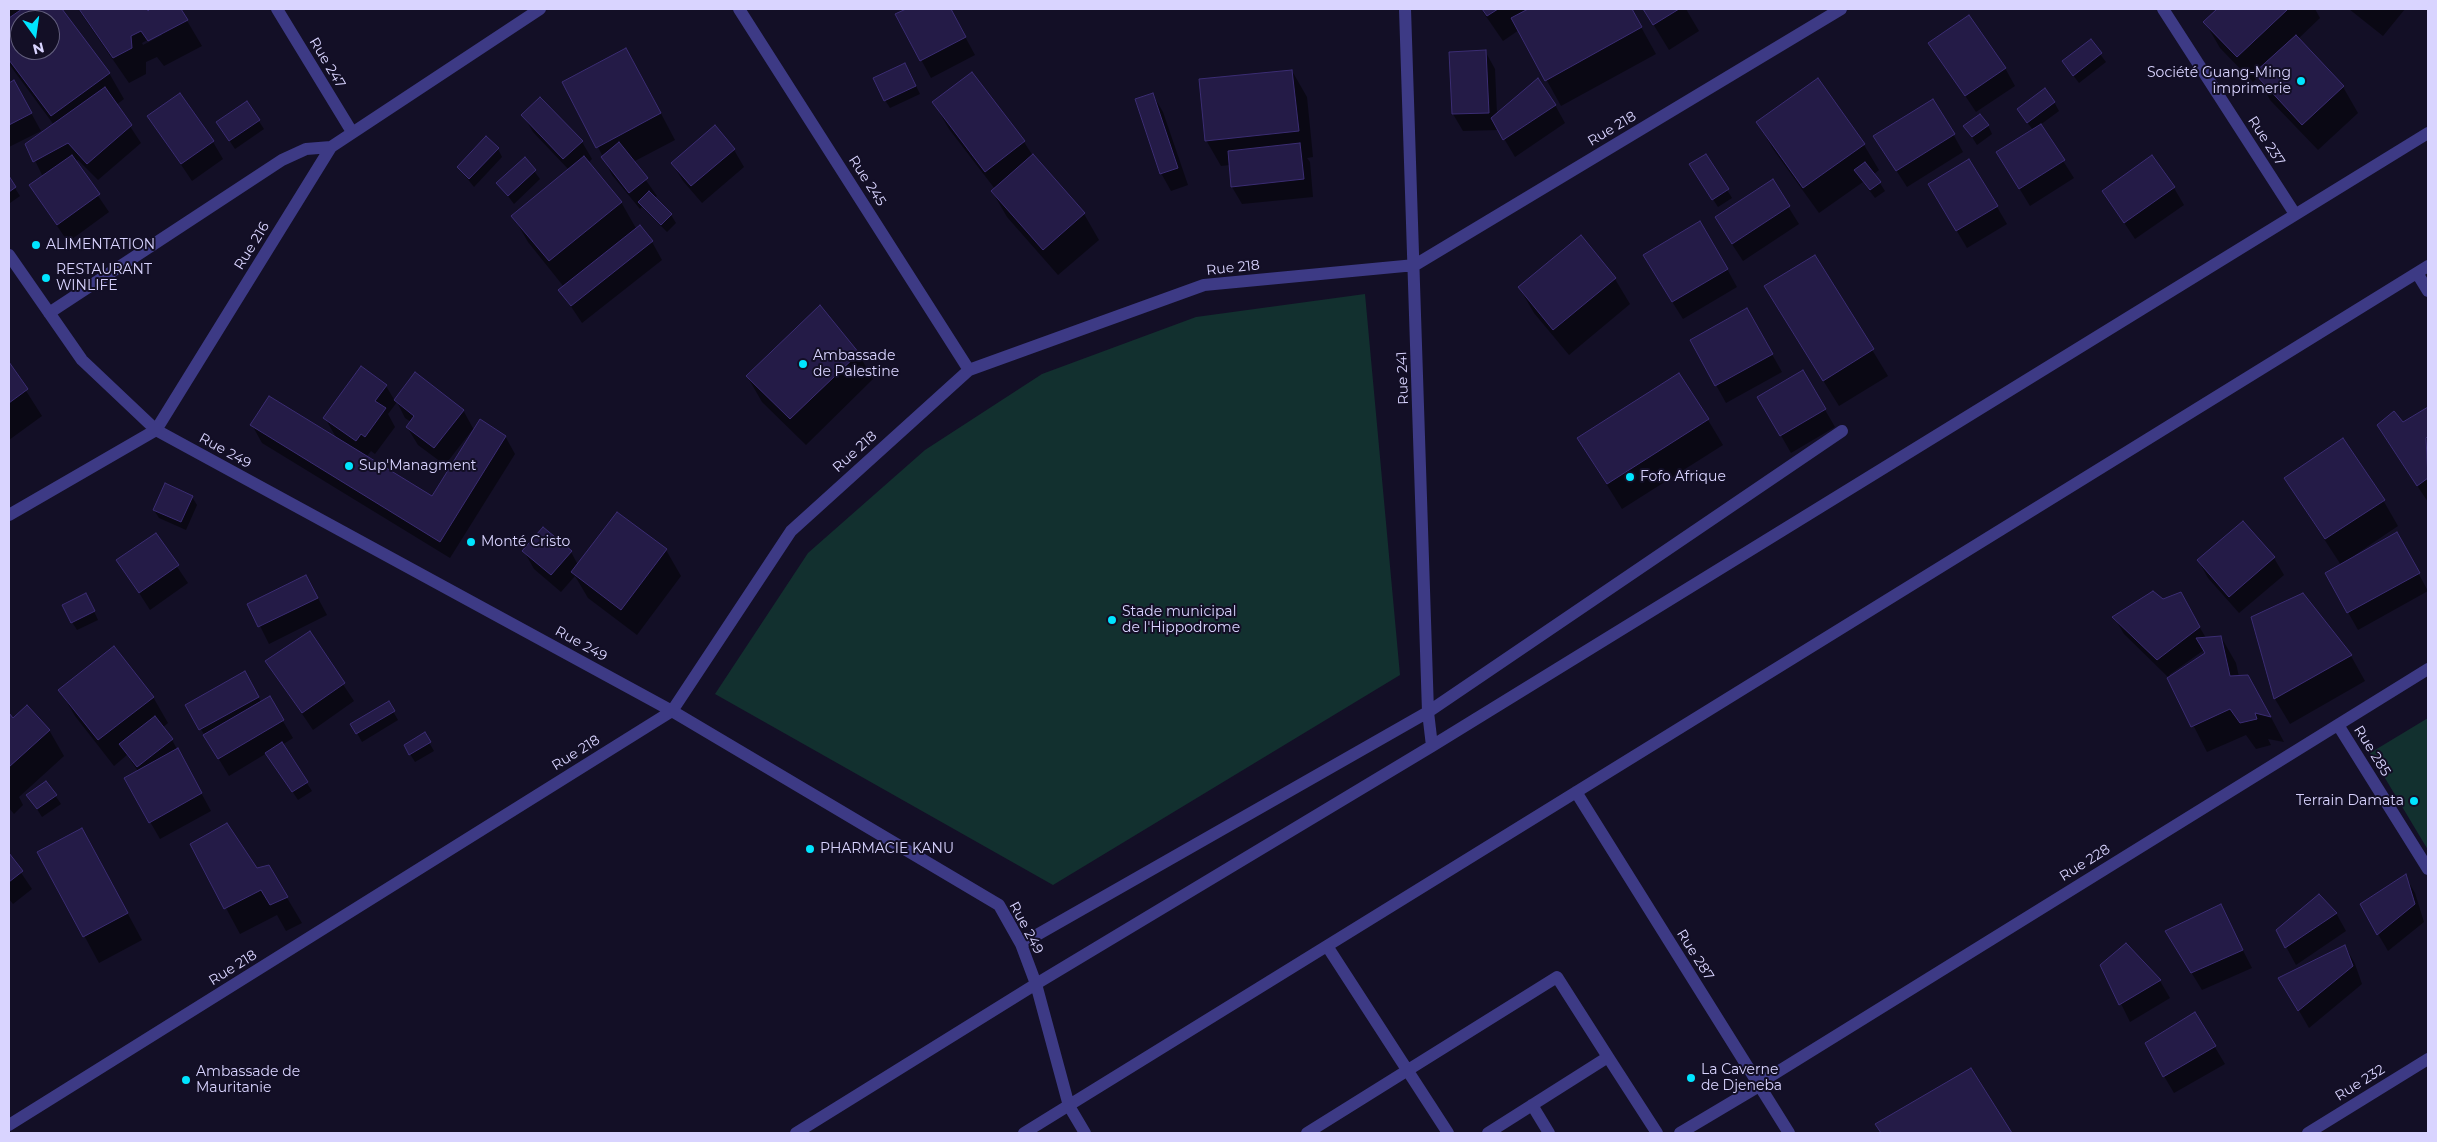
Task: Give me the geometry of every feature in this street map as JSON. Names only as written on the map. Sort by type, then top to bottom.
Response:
[{"type":"street","name":"Rue 247","points":[[277,9],[352,132]]},
{"type":"street","name":"Rue 216","points":[[9,516],[156,430],[330,146],[540,9]]},
{"type":"street","name":"Rue 245","points":[[739,9],[969,370]]},
{"type":"street","name":"Rue 241","points":[[1405,9],[1415,265],[1428,712],[1432,746]]},
{"type":"street","name":"Rue 218","points":[[9,1125],[672,711],[791,531],[969,370],[1204,285],[1415,265],[1841,9]]},
{"type":"street","name":"Rue 237","points":[[2163,9],[2296,214]]},
{"type":"street","points":[[796,1133],[1036,984],[1432,746],[2428,132]]},
{"type":"street","points":[[49,313],[282,160],[306,149],[330,146]]},
{"type":"street","name":"Rue 249","points":[[9,255],[82,360],[156,430],[672,711],[999,905],[1021,944],[1036,984],[1069,1106],[1085,1133]]},
{"type":"street","points":[[1024,1133],[2428,266]]},
{"type":"street","points":[[2417,273],[2428,291]]},
{"type":"street","points":[[1021,944],[1428,712],[1842,431]]},
{"type":"street","name":"Rue 228","points":[[1680,1133],[2428,669]]},
{"type":"street","name":"Rue 285","points":[[2338,724],[2428,869]]},
{"type":"street","name":"Rue 287","points":[[1576,792],[1789,1133]]},
{"type":"street","points":[[1327,946],[1448,1133]]},
{"type":"street","points":[[1307,1133],[1557,977],[1656,1133]]},
{"type":"street","points":[[1488,1133],[1608,1056]]},
{"type":"street","name":"Rue 232","points":[[2308,1133],[2428,1059]]},
{"type":"street","points":[[1532,1105],[1550,1133]]},
{"type":"green space","points":[[1365,294],[1400,675],[1053,885],[715,694],[808,553],[925,450],[1042,374],[1196,317]]},
{"type":"green space","name":"Terrain Damata","points":[[2428,718],[2428,850],[2370,753]]},
{"type":"building","points":[[62,9],[110,73],[51,116],[9,60],[10,17],[10,60],[60,60],[60,10],[21,10]]},
{"type":"building","points":[[79,9],[147,9],[148,11],[150,9],[181,9],[188,20],[148,41],[141,31],[131,36],[132,48],[113,58]]},
{"type":"building","points":[[906,9],[951,9],[966,37],[920,61],[895,14]]},
{"type":"building","points":[[1482,9],[1498,9],[1487,16]]},
{"type":"building","points":[[1528,9],[1632,9],[1642,27],[1545,81],[1511,18]]},
{"type":"building","points":[[1643,9],[1679,9],[1653,25]]},
{"type":"building","points":[[2217,9],[2288,9],[2237,57],[2203,22]]},
{"type":"building","points":[[1969,15],[2006,68],[1965,96],[1928,43]]},
{"type":"building","points":[[2296,35],[2344,86],[2302,125],[2254,73]]},
{"type":"building","points":[[2091,39],[2102,53],[2073,76],[2062,61]]},
{"type":"building","points":[[626,48],[661,113],[596,148],[562,82]]},
{"type":"building","points":[[1486,50],[1489,113],[1452,114],[1449,52]]},
{"type":"building","points":[[905,63],[916,86],[884,101],[873,78]]},
{"type":"building","points":[[1292,70],[1299,131],[1205,141],[1199,79]]},
{"type":"building","points":[[972,72],[1025,141],[985,172],[932,102]]},
{"type":"building","points":[[1538,78],[1556,105],[1503,140],[1491,118]]},
{"type":"building","points":[[1818,78],[1865,144],[1803,188],[1756,122]]},
{"type":"building","points":[[14,80],[32,113],[9,125],[9,83]]},
{"type":"building","points":[[105,87],[132,125],[87,164],[68,143],[33,162],[25,144]]},
{"type":"building","points":[[2045,88],[2055,102],[2027,123],[2017,109]]},
{"type":"building","points":[[180,93],[214,141],[181,164],[147,116]]},
{"type":"building","points":[[1153,93],[1178,168],[1160,174],[1135,99]]},
{"type":"building","points":[[540,97],[583,141],[563,159],[521,115]]},
{"type":"building","points":[[1933,99],[1955,134],[1896,171],[1873,136]]},
{"type":"building","points":[[247,101],[260,120],[229,141],[216,122]]},
{"type":"building","points":[[1980,114],[1989,125],[1972,137],[1963,126]]},
{"type":"building","points":[[2041,124],[2065,160],[2019,189],[1996,152]]},
{"type":"building","points":[[715,125],[735,149],[691,186],[671,163]]},
{"type":"building","points":[[486,136],[499,148],[469,179],[457,167]]},
{"type":"building","points":[[619,142],[648,178],[629,193],[601,157]]},
{"type":"building","points":[[1300,143],[1304,179],[1231,187],[1228,151]]},
{"type":"building","points":[[1033,154],[1085,213],[1043,250],[991,191]]},
{"type":"building","points":[[1706,154],[1729,189],[1712,200],[1689,164]]},
{"type":"building","points":[[72,155],[100,194],[57,225],[29,185]]},
{"type":"building","points":[[2152,155],[2175,187],[2124,223],[2102,191]]},
{"type":"building","points":[[584,156],[622,202],[549,261],[511,216]]},
{"type":"building","points":[[525,157],[536,170],[508,196],[496,183]]},
{"type":"building","points":[[1969,159],[1998,206],[1956,231],[1928,184]]},
{"type":"building","points":[[1865,162],[1881,182],[1870,190],[1854,170]]},
{"type":"building","points":[[9,176],[16,187],[9,192]]},
{"type":"building","points":[[1773,179],[1790,206],[1732,244],[1715,217]]},
{"type":"building","points":[[649,191],[672,214],[661,225],[638,202]]},
{"type":"building","points":[[1700,221],[1728,269],[1672,302],[1643,255]]},
{"type":"building","points":[[640,225],[653,241],[571,306],[558,290]]},
{"type":"building","points":[[1581,235],[1616,278],[1553,330],[1518,287]]},
{"type":"building","points":[[1815,255],[1874,349],[1823,381],[1764,286]]},
{"type":"building","name":"Ambassade de Palestine","points":[[820,305],[859,353],[790,419],[746,376]]},
{"type":"building","points":[[1747,308],[1773,354],[1715,386],[1690,340]]},
{"type":"building","points":[[9,362],[28,389],[9,403]]},
{"type":"building","points":[[361,366],[387,385],[375,401],[386,408],[365,437],[361,434],[356,441],[323,418]]},
{"type":"building","points":[[1803,370],[1826,409],[1780,436],[1757,397]]},
{"type":"building","points":[[415,372],[464,410],[434,448],[406,427],[414,416],[394,400]]},
{"type":"building","points":[[1679,373],[1709,419],[1607,484],[1577,438]]},
{"type":"building","name":"Sup'Managment","points":[[269,396],[432,496],[480,419],[506,436],[440,542],[250,425]]},
{"type":"building","points":[[2428,407],[2428,436],[2426,438],[2428,478],[2417,486],[2377,425],[2394,411],[2403,422]]},
{"type":"building","points":[[2343,438],[2385,500],[2325,539],[2284,478]]},
{"type":"building","points":[[165,483],[193,496],[181,522],[153,510]]},
{"type":"building","points":[[617,512],[667,549],[621,610],[571,572]]},
{"type":"building","points":[[2243,521],[2275,557],[2229,597],[2197,560]]},
{"type":"building","points":[[543,527],[572,551],[551,575],[522,551]]},
{"type":"building","points":[[2397,532],[2420,573],[2347,613],[2325,573]]},
{"type":"building","points":[[156,533],[179,565],[139,593],[116,560]]},
{"type":"building","points":[[306,575],[318,598],[258,627],[247,604]]},
{"type":"building","points":[[2153,591],[2163,599],[2181,592],[2200,627],[2157,660],[2112,617]]},
{"type":"building","points":[[86,593],[95,611],[71,623],[62,605]]},
{"type":"building","points":[[2303,593],[2352,655],[2274,699],[2251,617]]},
{"type":"building","points":[[310,631],[345,683],[302,713],[265,661]]},
{"type":"building","points":[[2221,636],[2230,676],[2248,675],[2271,717],[2255,713],[2257,719],[2240,723],[2230,709],[2191,727],[2167,678],[2205,653],[2196,638]]},
{"type":"building","points":[[114,646],[154,697],[98,740],[58,690]]},
{"type":"building","points":[[245,671],[259,697],[199,730],[185,705]]},
{"type":"building","points":[[270,696],[284,720],[218,759],[203,735]]},
{"type":"building","points":[[389,701],[395,711],[356,734],[350,724]]},
{"type":"building","points":[[27,705],[50,730],[9,767],[9,713],[13,718]]},
{"type":"building","points":[[155,716],[173,739],[137,767],[119,744]]},
{"type":"building","points":[[425,732],[431,742],[409,755],[404,745]]},
{"type":"building","points":[[282,742],[308,782],[292,792],[265,753]]},
{"type":"building","points":[[178,748],[202,793],[149,823],[124,778]]},
{"type":"building","points":[[46,781],[57,795],[37,809],[26,795]]},
{"type":"building","points":[[227,823],[257,868],[269,865],[288,897],[270,905],[261,890],[224,909],[190,844]]},
{"type":"building","points":[[82,828],[128,913],[83,937],[37,852]]},
{"type":"building","points":[[9,853],[23,871],[9,882]]},
{"type":"building","points":[[2406,874],[2415,904],[2377,935],[2360,904]]},
{"type":"building","points":[[2319,894],[2337,913],[2285,948],[2276,930]]},
{"type":"building","points":[[2221,904],[2243,950],[2191,973],[2165,931]]},
{"type":"building","points":[[2126,943],[2161,980],[2119,1005],[2100,965]]},
{"type":"building","points":[[2345,945],[2353,966],[2298,1011],[2278,978]]},
{"type":"building","points":[[2195,1012],[2216,1046],[2163,1077],[2145,1043]]},
{"type":"building","points":[[1971,1068],[2012,1133],[1881,1133],[1875,1124]]},
{"type":"place","name":"Société Guang-Ming imprimerie","points":[[2301,81]]},
{"type":"place","name":"ALIMENTATION","points":[[36,245]]},
{"type":"place","name":"RESTAURANT WINLIFE","points":[[46,278]]},
{"type":"place","name":"Ambassade de Palestine","points":[[803,364]]},
{"type":"place","name":"Sup'Managment","points":[[349,466]]},
{"type":"place","name":"Fofo Afrique","points":[[1630,477]]},
{"type":"place","name":"Monté Cristo","points":[[471,542]]},
{"type":"place","name":"Stade municipal de l'Hippodrome","points":[[1112,620]]},
{"type":"place","name":"Terrain Damata","points":[[2414,801]]},
{"type":"place","name":"PHARMACIE KANU","points":[[810,849]]},
{"type":"place","name":"La Caverne de Djeneba","points":[[1691,1078]]},
{"type":"place","name":"Ambassade de Mauritanie","points":[[186,1080]]}]
